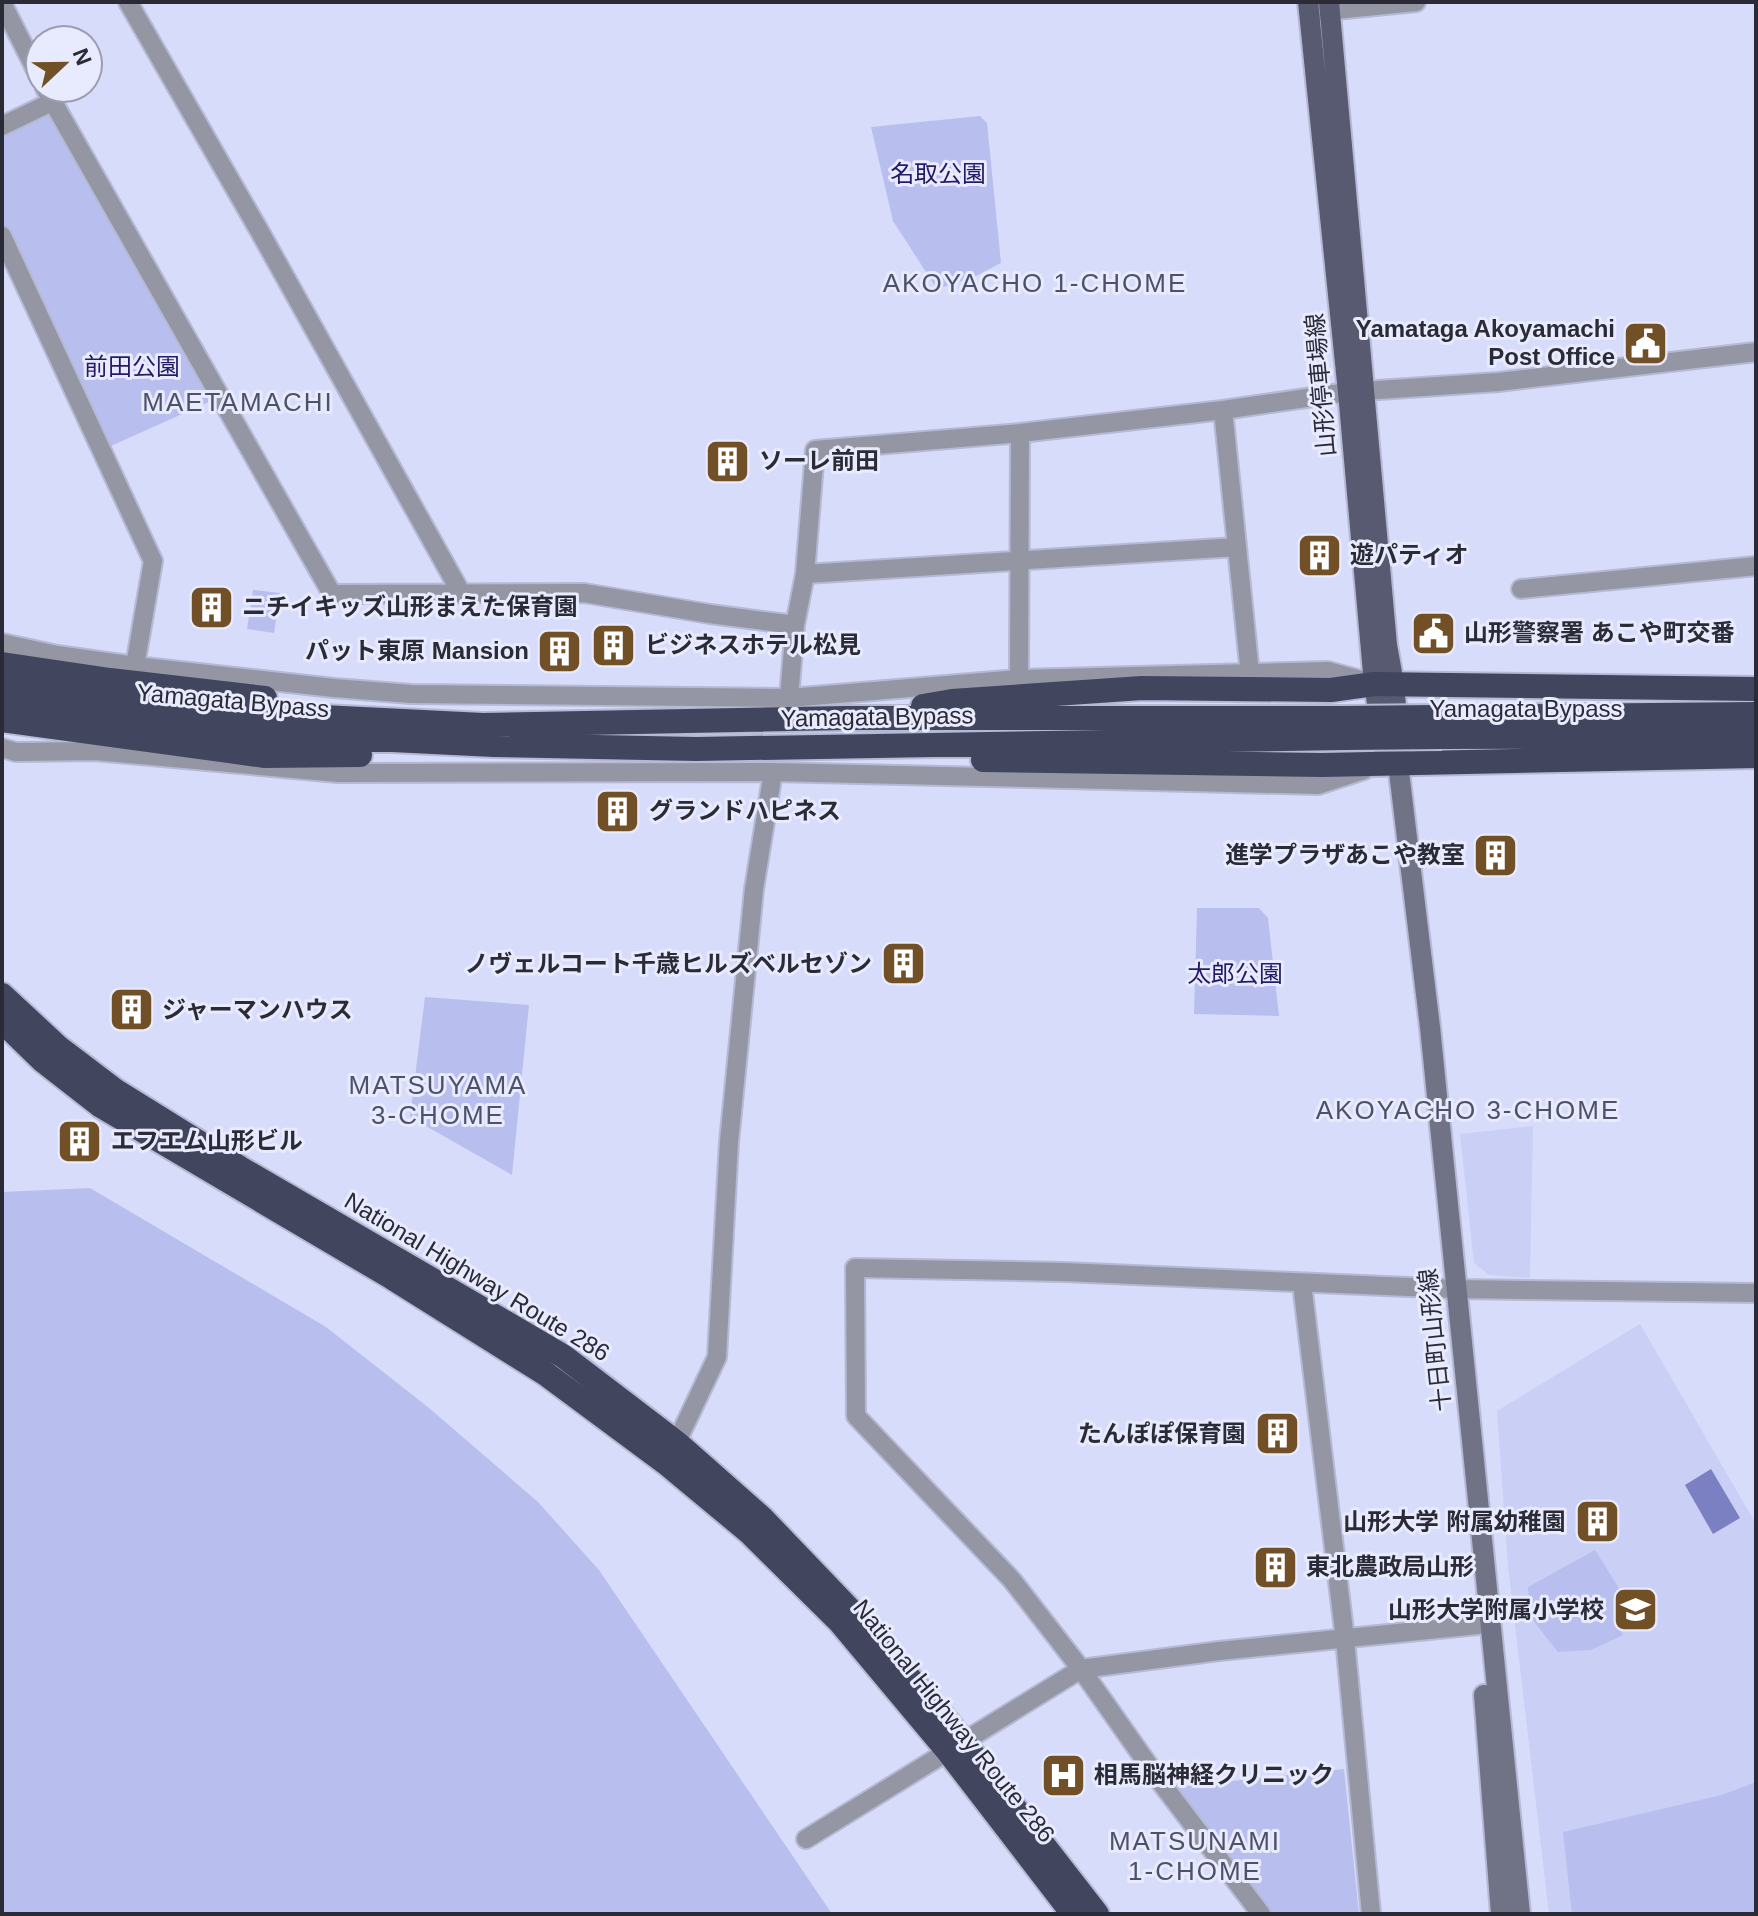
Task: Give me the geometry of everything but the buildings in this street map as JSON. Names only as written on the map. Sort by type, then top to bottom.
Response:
[{"type":"highway","points":[[2,664],[110,680],[356,707],[488,735]]},
{"type":"highway","name":"Yamagata Bypass","points":[[2,682],[98,698],[262,714],[488,735],[696,749],[1439,727],[1756,714]]},
{"type":"highway","points":[[846,718],[952,701],[1142,688],[1331,690],[1384,684],[1756,689]]},
{"type":"highway","name":"Yamagata Bypass","points":[[2,702],[206,731],[488,735],[846,718],[1343,728]]},
{"type":"highway","points":[[2,720],[265,756],[383,755],[488,735]]},
{"type":"highway","name":"Yamagata Bypass","points":[[1439,727],[1756,736]]},
{"type":"highway","points":[[838,746],[939,759],[1322,765],[1756,756]]},
{"type":"highway","name":"National Highway Route 286","points":[[2,995],[58,1047],[116,1091],[240,1168],[563,1356],[671,1453],[840,1622],[954,1746],[1097,1914]]},
{"type":"highway","name":"National Highway Route 286","points":[[2,1021],[42,1060],[101,1106],[391,1277],[671,1453]]},
{"type":"highway","name":"National Highway Route 286","points":[[954,1746],[1073,1914]]},
{"type":"main road","name":"山形停車場線","points":[[1319,7],[1393,762]]},
{"type":"main road","name":"十日町山形線","points":[[1393,762],[1399,772],[1430,1027],[1501,1914]]},
{"type":"main road","name":"十日町山形線","points":[[1450,1289],[1520,1914]]},
{"type":"street","points":[[128,2],[460,591]]},
{"type":"street","points":[[1319,7],[1416,2]]},
{"type":"street","points":[[2,3],[24,46]]},
{"type":"street","points":[[2,126],[35,104]]},
{"type":"street","points":[[54,104],[332,594],[460,591],[584,593],[795,625]]},
{"type":"street","points":[[2,236],[153,561],[135,666]]},
{"type":"street","points":[[789,698],[795,625],[805,574],[815,450],[1020,433],[1357,391],[1498,382],[1756,352]]},
{"type":"street","points":[[1223,410],[1250,674]]},
{"type":"street","points":[[1019,679],[1020,433]]},
{"type":"street","points":[[805,574],[1237,547]]},
{"type":"street","points":[[1521,589],[1756,566]]},
{"type":"street","points":[[2,643],[57,655],[135,666],[411,694],[789,698],[1019,679],[1328,671],[1384,684]]},
{"type":"street","points":[[2,748],[16,752],[95,751],[338,773],[773,772],[1318,785],[1393,762]]},
{"type":"street","points":[[671,1453],[717,1357],[729,1142],[754,889],[773,772]]},
{"type":"street","points":[[1261,1914],[1012,1580],[856,1416],[855,1268],[1064,1272],[1450,1289],[1756,1293]]},
{"type":"street","points":[[1302,1284],[1345,1639],[1371,1914]]},
{"type":"street","points":[[806,1839],[1081,1669],[1219,1651],[1478,1625]]},
{"type":"shaded area","points":[[1533,1126],[1530,1278],[1489,1275],[1474,1263],[1460,1134]]},
{"type":"shaded area","name":"山形大学附属小学校","points":[[1640,1324],[1756,1524],[1756,1914],[1549,1914],[1508,1566],[1497,1411]]},
{"type":"shaded area","points":[[1711,1469],[1740,1518],[1713,1534],[1685,1485]]},
{"type":"green space","name":"前田公園","points":[[53,104],[220,397],[102,450],[2,236],[2,126]]},
{"type":"green space","name":"名取公園","points":[[980,116],[987,123],[1001,263],[974,277],[937,289],[893,221],[871,127]]},
{"type":"green space","points":[[253,590],[280,593],[274,633],[247,629]]},
{"type":"green space","name":"太郎公園","points":[[1197,908],[1259,908],[1268,918],[1279,1016],[1194,1014]]},
{"type":"green space","points":[[425,997],[529,1005],[512,1175],[410,1117]]},
{"type":"green space","points":[[90,1188],[326,1327],[429,1408],[538,1502],[599,1570],[832,1914],[2,1914],[2,1192]]},
{"type":"green space","points":[[1595,1550],[1620,1590],[1646,1608],[1617,1624],[1623,1635],[1591,1650],[1558,1652],[1531,1618],[1528,1587]]},
{"type":"green space","points":[[1344,1769],[1359,1914],[1273,1914],[1176,1787]]},
{"type":"green space","points":[[1756,1782],[1756,1914],[1572,1914],[1563,1832],[1722,1795]]},
{"type":"place","name":"Yamataga Akoyamachi Post Office","points":[[1646,343]]},
{"type":"place","name":"ソーレ前田","points":[[728,461]]},
{"type":"place","name":"遊パティオ","points":[[1319,555]]},
{"type":"place","name":"ニチイキッズ山形まえた保育園","points":[[211,607]]},
{"type":"place","name":"山形警察署 あこや町交番","points":[[1433,633]]},
{"type":"place","name":"ビジネスホテル松見","points":[[614,645]]},
{"type":"place","name":"パット東原 Mansion","points":[[560,651]]},
{"type":"place","name":"グランドハピネス","points":[[618,811]]},
{"type":"place","name":"進学プラザあこや教室","points":[[1496,855]]},
{"type":"place","name":"ノヴェルコート千歳ヒルズベルセゾン","points":[[903,964]]},
{"type":"place","name":"ジャーマンハウス","points":[[131,1010]]},
{"type":"place","name":"エフエム山形ビル","points":[[80,1141]]},
{"type":"place","name":"たんぽぽ保育園","points":[[1277,1434]]},
{"type":"place","name":"山形大学 附属幼稚園","points":[[1597,1522]]},
{"type":"place","name":"東北農政局山形","points":[[1275,1567]]},
{"type":"place","name":"山形大学附属小学校","points":[[1635,1610]]},
{"type":"place","name":"相馬脳神経クリニック","points":[[1063,1775]]},
{"type":"district","name":"AKOYACHO 1-CHOME","points":[[1035,283]]},
{"type":"district","name":"MAETAMACHI","points":[[238,402]]},
{"type":"district","name":"MATSUYAMA 3-CHOME","points":[[438,1100]]},
{"type":"district","name":"AKOYACHO 3-CHOME","points":[[1468,1110]]},
{"type":"district","name":"MATSUNAMI 1-CHOME","points":[[1195,1856]]}]
